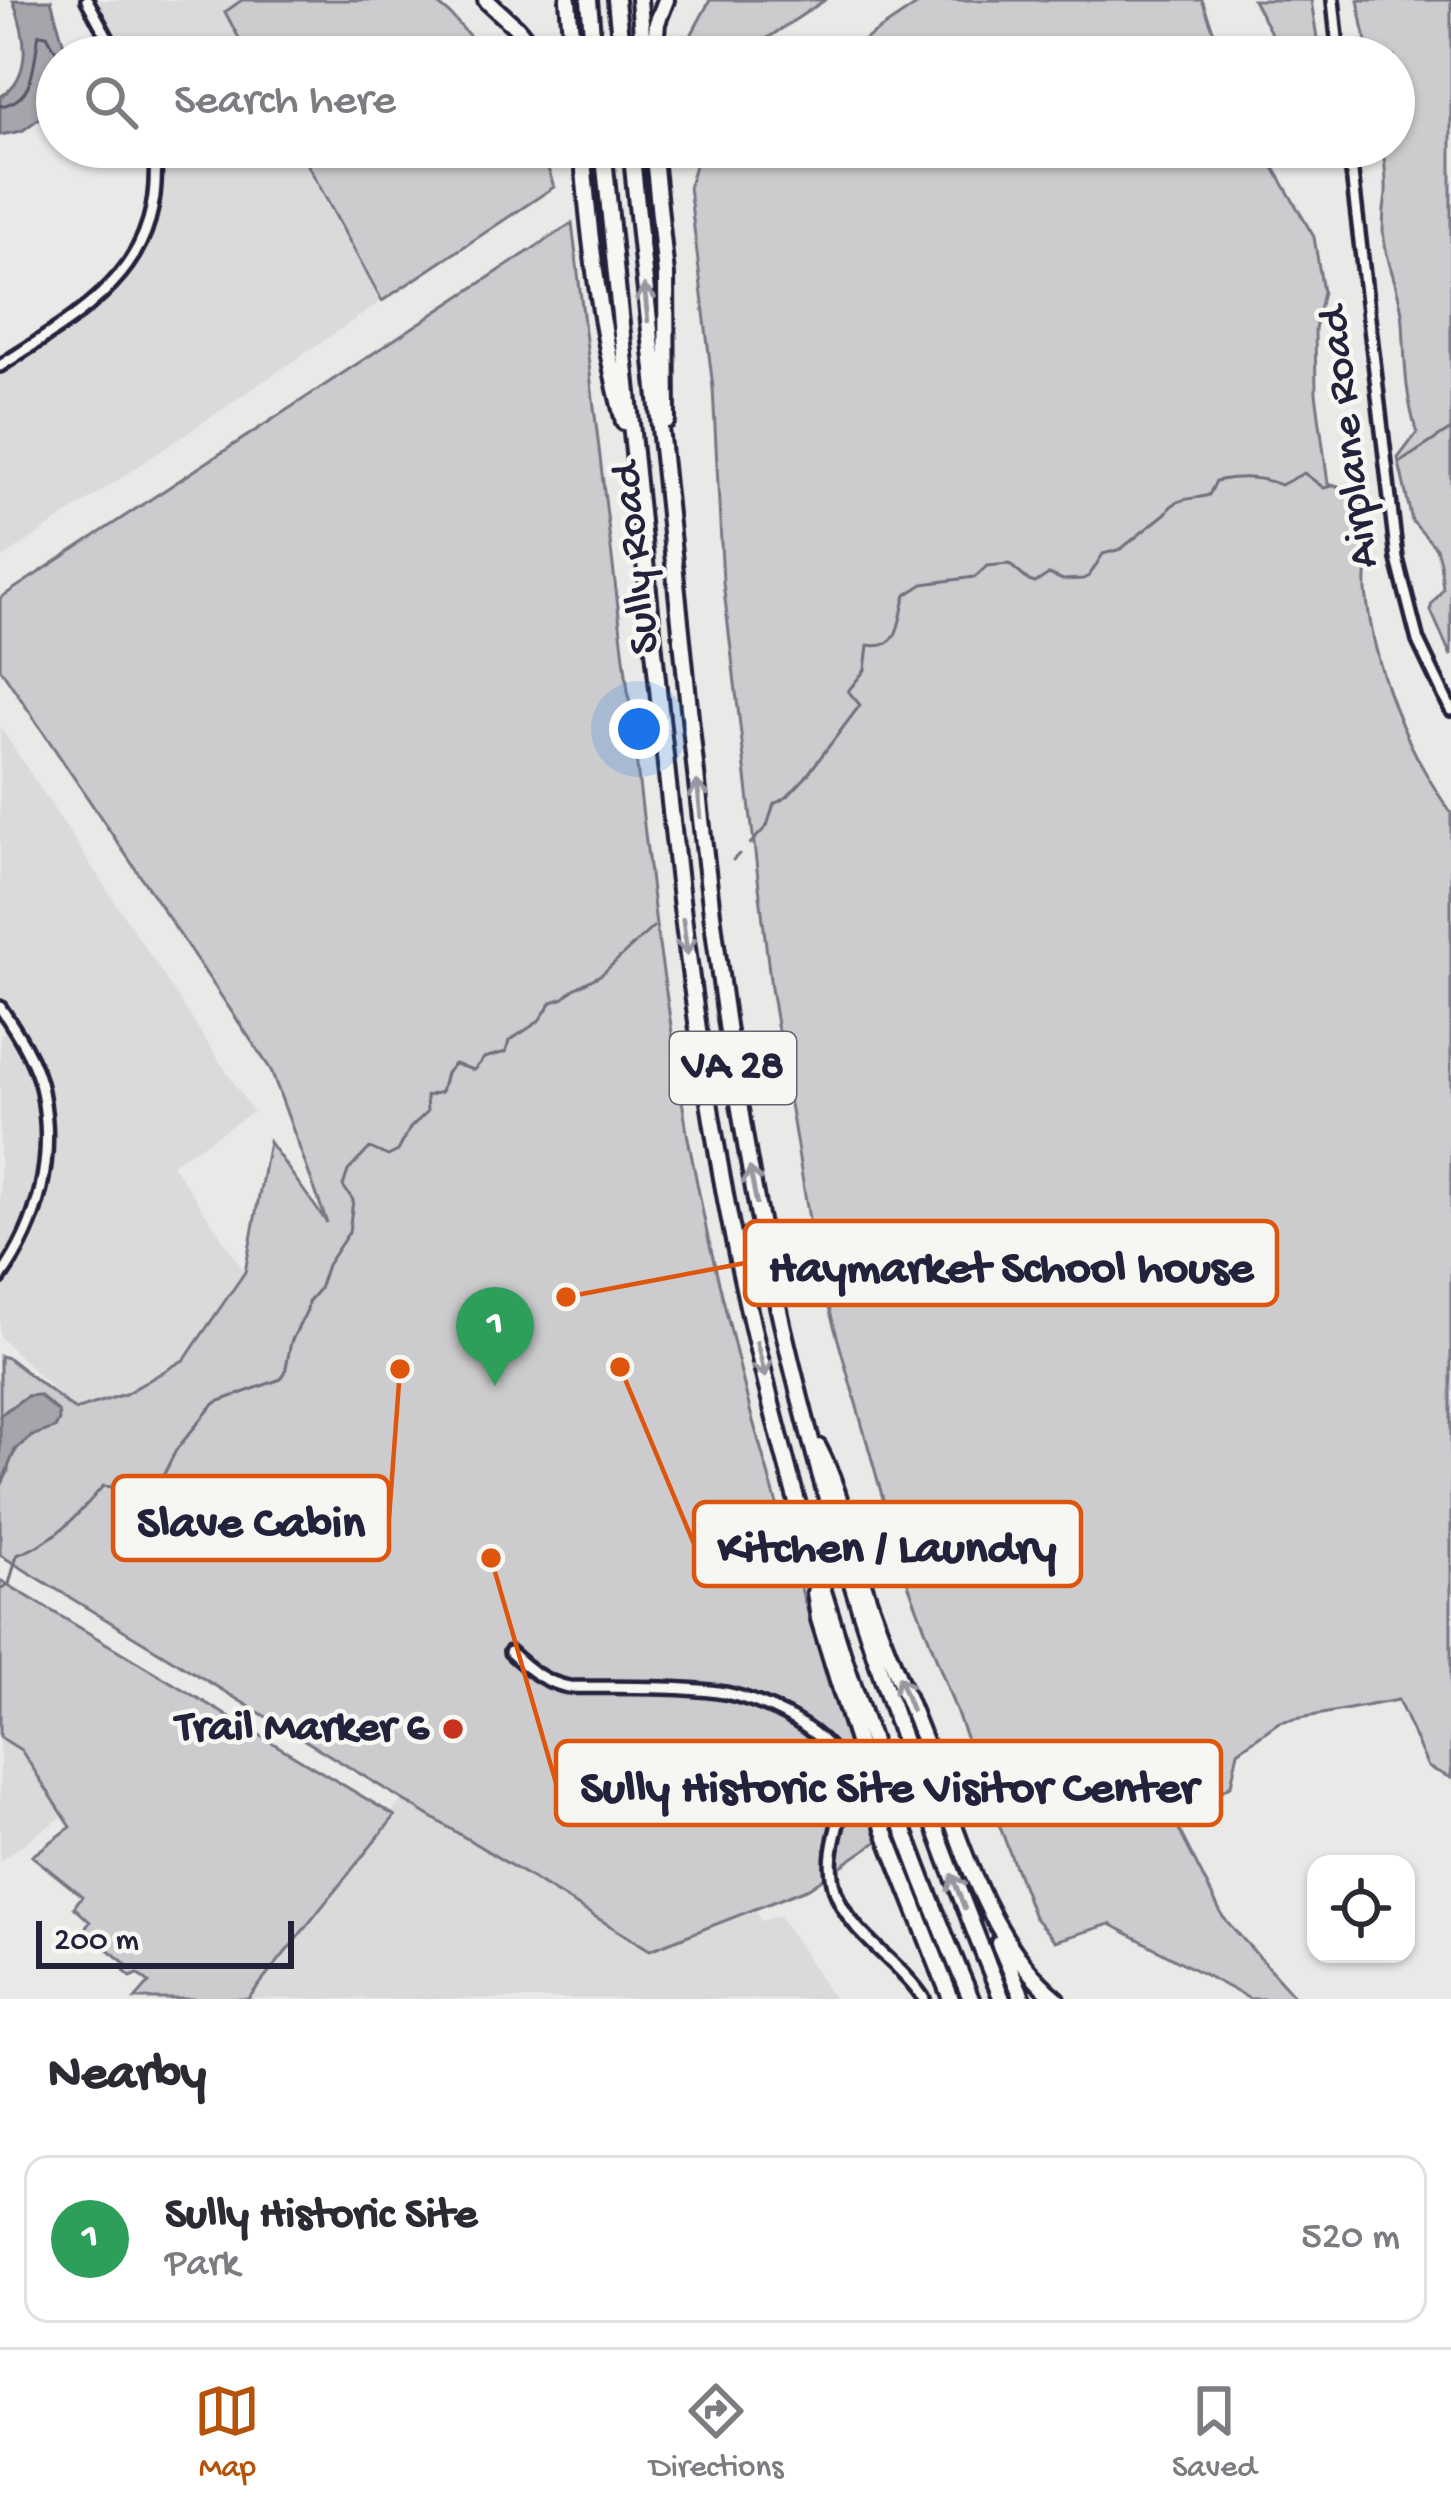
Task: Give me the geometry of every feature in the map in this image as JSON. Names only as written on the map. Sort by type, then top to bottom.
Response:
[{"type":"highway","points":[[485,0],[524,36]]},
{"type":"highway","points":[[568,0],[571,36]]},
{"type":"highway","points":[[589,0],[593,36]]},
{"type":"highway","points":[[616,0],[620,36]]},
{"type":"highway","points":[[639,0],[642,36]]},
{"type":"highway","points":[[656,36],[666,0]]},
{"type":"highway","points":[[584,168],[599,314],[637,486]]},
{"type":"highway","name":"Sully Road","points":[[605,168],[680,905],[706,1088],[751,1318],[809,1546],[880,1768],[971,1999]]},
{"type":"highway","name":"Sully Road","points":[[633,168],[723,1004],[763,1237],[805,1422],[885,1693],[1002,1999]]},
{"type":"highway","points":[[655,168],[668,323],[668,503]]},
{"type":"highway","points":[[805,1422],[830,1471],[866,1592],[1023,1999]]},
{"type":"highway","points":[[809,1546],[819,1619],[858,1750],[948,1999]]},
{"type":"highway","points":[[971,1865],[1010,1946],[1057,1999]]},
{"type":"street","points":[[87,0],[107,36]]},
{"type":"street","points":[[1333,0],[1337,36]]},
{"type":"street","points":[[0,366],[87,309],[127,267],[152,207],[156,168]]},
{"type":"street","name":"Airplane Road","points":[[1351,168],[1396,559],[1418,641],[1451,710]]},
{"type":"street","points":[[0,1006],[25,1047],[41,1087],[48,1154],[39,1203],[0,1278]]},
{"type":"street","points":[[510,1652],[536,1676],[569,1687],[730,1694],[801,1723],[825,1741],[844,1777],[831,1856],[837,1895],[854,1924],[924,1999]]},
{"type":"shaded area","points":[[76,0],[242,0],[225,12],[238,36],[100,36]]},
{"type":"shaded area","points":[[242,0],[433,0],[469,36],[238,36],[225,12]]},
{"type":"shaded area","points":[[710,0],[825,0],[771,36],[691,36]]},
{"type":"shaded area","points":[[924,0],[1202,0],[1215,36],[870,36]]},
{"type":"shaded area","points":[[1253,0],[1311,0],[1317,36],[1273,36]]},
{"type":"shaded area","points":[[1358,0],[1451,0],[1451,656],[1431,611],[1443,589],[1440,562],[1436,548],[1412,521],[1398,458],[1417,433],[1408,392],[1402,310],[1383,230],[1385,168],[1415,168],[1415,36],[1365,36]]},
{"type":"shaded area","points":[[153,168],[309,168],[382,301],[0,560],[0,365],[127,267],[143,234]]},
{"type":"shaded area","points":[[309,168],[548,168],[554,187],[382,301]]},
{"type":"shaded area","points":[[694,168],[1274,168],[1314,237],[1323,292],[1315,329],[1316,393],[1328,484],[1349,492],[1364,508],[1369,539],[1366,591],[1376,650],[1406,735],[1451,813],[1451,1778],[1428,1767],[1398,1700],[1279,1722],[1238,1751],[1231,1785],[1175,1822],[1223,1917],[1297,1999],[1250,1999],[1110,1924],[1055,1941],[1034,1917],[904,1573],[816,1262],[771,988],[723,582],[713,388],[689,186]]},
{"type":"shaded area","points":[[572,223],[656,925],[687,1133],[751,1414],[829,1686],[881,1839],[809,1888],[650,1950],[0,1555],[0,1488],[8,1463],[19,1446],[59,1416],[39,1395],[27,1396],[0,1415],[0,1356],[75,1410],[125,1394],[185,1359],[245,1272],[269,1142],[327,1223],[271,1070],[0,668],[0,598]]},
{"type":"shaded area","points":[[0,727],[253,1112],[172,1164],[245,1272],[185,1359],[125,1394],[74,1410],[0,1337],[0,1035],[11,1024],[0,1006]]},
{"type":"shaded area","points":[[0,1580],[395,1816],[248,1999],[135,1999],[149,1983],[138,1974],[131,1977],[124,1971],[126,1964],[84,1930],[90,1922],[74,1907],[82,1896],[32,1856],[71,1827],[21,1750],[0,1737]]},
{"type":"shaded area","points":[[0,1737],[21,1750],[64,1815],[0,1861]]},
{"type":"shaded area","points":[[401,1801],[650,1950],[757,1911],[761,1921],[779,1915],[834,1999],[243,1999]]},
{"type":"water","points":[[13,0],[51,0],[61,36],[36,36],[36,121],[22,131],[0,135],[0,97],[11,88],[23,65],[21,26]]},
{"type":"water","points":[[38,1395],[58,1412],[59,1420],[55,1428],[31,1436],[15,1450],[0,1488],[0,1415],[27,1396]]},
{"type":"waterway","points":[[1399,463],[1451,429]]},
{"type":"waterway","points":[[750,844],[767,826],[774,804],[805,778],[860,705],[848,691],[865,670],[868,645],[879,646],[893,638],[906,595],[923,584],[975,577],[987,566],[1009,564],[1035,583],[1049,574],[1063,580],[1083,579],[1103,554],[1121,549],[1174,504],[1209,495],[1216,481],[1248,478],[1281,485],[1304,473],[1324,488],[1336,485],[1354,493],[1362,486]]},
{"type":"waterway","points":[[733,860],[739,854]]},
{"type":"waterway","points":[[0,1589],[9,1584],[17,1555],[54,1535],[103,1486],[113,1487],[133,1504],[148,1506],[176,1450],[212,1406],[281,1379],[308,1302],[349,1232],[353,1200],[343,1186],[348,1171],[370,1148],[388,1156],[398,1151],[410,1128],[427,1112],[426,1096],[441,1092],[454,1064],[474,1070],[484,1058],[506,1052],[509,1041],[538,1022],[552,1002],[602,974],[653,927]]},
{"type":"place","name":"Haymarket School house","points":[[566,1297]]},
{"type":"place","name":"Kitchen / Laundry","points":[[620,1367]]},
{"type":"place","name":"Slave Cabin","points":[[400,1369]]},
{"type":"place","name":"Sully Historic Site","points":[[495,1386]]},
{"type":"place","name":"Sully Historic Site Visitor Center","points":[[491,1558]]},
{"type":"place","name":"Trail Marker 6","points":[[453,1729]]}]
